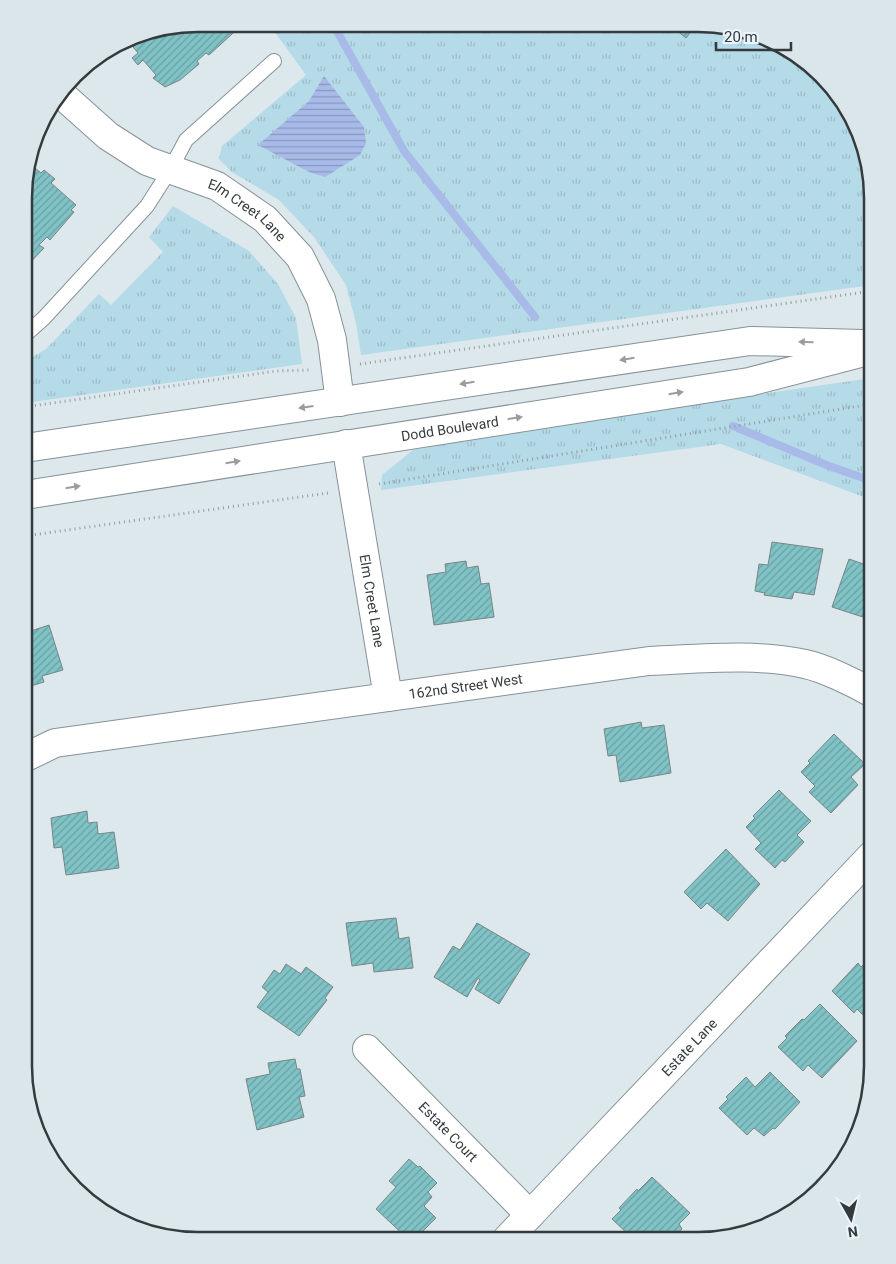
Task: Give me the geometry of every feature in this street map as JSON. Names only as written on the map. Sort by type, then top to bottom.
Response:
[{"type":"street","name":"Elm Creet Lane","points":[[66,99],[108,136],[147,162],[217,186],[265,219],[300,257],[321,299],[332,340],[340,402]]},
{"type":"street","points":[[32,447],[750,341],[864,344]]},
{"type":"street","name":"Dodd Boulevard","points":[[32,494],[750,382],[864,352]]},
{"type":"street","name":"Elm Creet Lane","points":[[346,444],[388,697]]},
{"type":"street","name":"162nd Street West","points":[[32,754],[55,744],[649,661],[747,657],[806,664],[863,688]]},
{"type":"street","name":"Estate Lane","points":[[514,1232],[863,864]]},
{"type":"street","name":"Estate Court","points":[[367,1049],[530,1215]]},
{"type":"lane","points":[[32,328],[44,318],[147,206],[186,140],[274,61]]},
{"type":"path","points":[[32,406],[276,371],[336,369],[369,362],[864,292]]},
{"type":"path","points":[[32,535],[353,489],[864,405]]},
{"type":"green space","points":[[697,32],[719,34],[751,41],[790,61],[807,74],[835,106],[846,125],[855,145],[862,177],[864,199],[864,286],[361,355],[356,323],[346,285],[314,237],[279,200],[232,172],[219,159],[222,146],[306,75],[275,33]]},
{"type":"green space","points":[[173,206],[249,251],[278,284],[296,318],[302,364],[32,402],[32,357],[46,349],[99,294],[111,305],[163,252],[149,237]]},
{"type":"green space","points":[[864,379],[864,497],[721,444],[381,490],[382,475],[413,450],[584,419]]},
{"type":"green space","points":[[827,1169],[822,1175],[804,1193]]},
{"type":"water","points":[[324,76],[364,127],[366,143],[360,155],[325,177],[309,172],[258,145],[309,101]]},
{"type":"building","points":[[679,32],[691,32],[686,38]]},
{"type":"building","points":[[188,33],[233,33],[209,55],[206,53],[197,61],[199,64],[180,80],[165,87],[153,78],[156,75],[143,60],[138,65],[132,58],[138,53],[133,47],[145,41],[166,36]]},
{"type":"building","points":[[36,169],[41,173],[44,170],[55,179],[51,183],[76,205],[71,210],[74,212],[50,240],[47,237],[39,245],[44,248],[32,261],[32,199]]},
{"type":"building","points":[[772,542],[823,549],[814,595],[794,592],[792,599],[764,595],[765,593],[755,591],[759,564],[768,565]]},
{"type":"building","points":[[849,559],[864,564],[864,617],[832,607]]},
{"type":"building","points":[[466,561],[467,568],[478,566],[481,584],[489,583],[494,617],[434,625],[427,575],[446,572],[445,564]]},
{"type":"building","points":[[49,625],[63,670],[42,676],[44,682],[32,686],[32,631]]},
{"type":"building","points":[[641,722],[642,728],[664,725],[671,773],[620,782],[616,755],[608,756],[604,729]]},
{"type":"building","points":[[834,734],[863,762],[863,766],[851,777],[858,785],[831,813],[809,792],[815,786],[801,772],[810,763],[808,761]]},
{"type":"building","points":[[779,790],[811,821],[797,835],[804,842],[785,862],[782,860],[775,868],[755,849],[761,843],[746,827],[755,818],[753,816]]},
{"type":"building","points":[[87,811],[88,823],[97,822],[98,834],[114,832],[119,868],[66,875],[62,847],[54,848],[51,818]]},
{"type":"building","points":[[726,849],[760,884],[728,921],[707,903],[701,909],[684,892]]},
{"type":"building","points":[[396,918],[399,939],[409,937],[413,968],[374,972],[373,963],[352,966],[346,923]]},
{"type":"building","points":[[477,923],[530,954],[499,1004],[475,989],[480,980],[478,978],[467,997],[434,977],[453,946],[460,950]]},
{"type":"building","points":[[858,963],[861,967],[863,965],[863,1015],[857,1009],[854,1013],[832,991]]},
{"type":"building","points":[[286,964],[301,974],[306,967],[333,987],[325,998],[327,1000],[299,1036],[257,1007],[268,992],[262,987],[274,970],[280,974]]},
{"type":"building","points":[[820,1004],[857,1041],[822,1078],[808,1065],[803,1071],[778,1047],[787,1038],[785,1036]]},
{"type":"building","points":[[295,1059],[297,1069],[300,1069],[305,1096],[299,1097],[304,1117],[257,1130],[246,1079],[270,1074],[268,1063]]},
{"type":"building","points":[[770,1072],[800,1102],[775,1129],[773,1128],[764,1136],[754,1128],[747,1135],[719,1108],[728,1099],[726,1097],[746,1077],[755,1087]]},
{"type":"building","points":[[409,1159],[418,1167],[420,1166],[437,1183],[428,1192],[432,1197],[424,1206],[436,1218],[422,1232],[401,1232],[376,1209],[396,1187],[389,1181]]},
{"type":"building","points":[[652,1177],[690,1213],[679,1224],[682,1229],[679,1232],[626,1232],[612,1219],[621,1210],[619,1208],[637,1189],[638,1191]]},
{"type":"waterway","points":[[338,33],[404,151],[535,317]]},
{"type":"waterway","points":[[733,426],[829,466],[864,478]]}]
